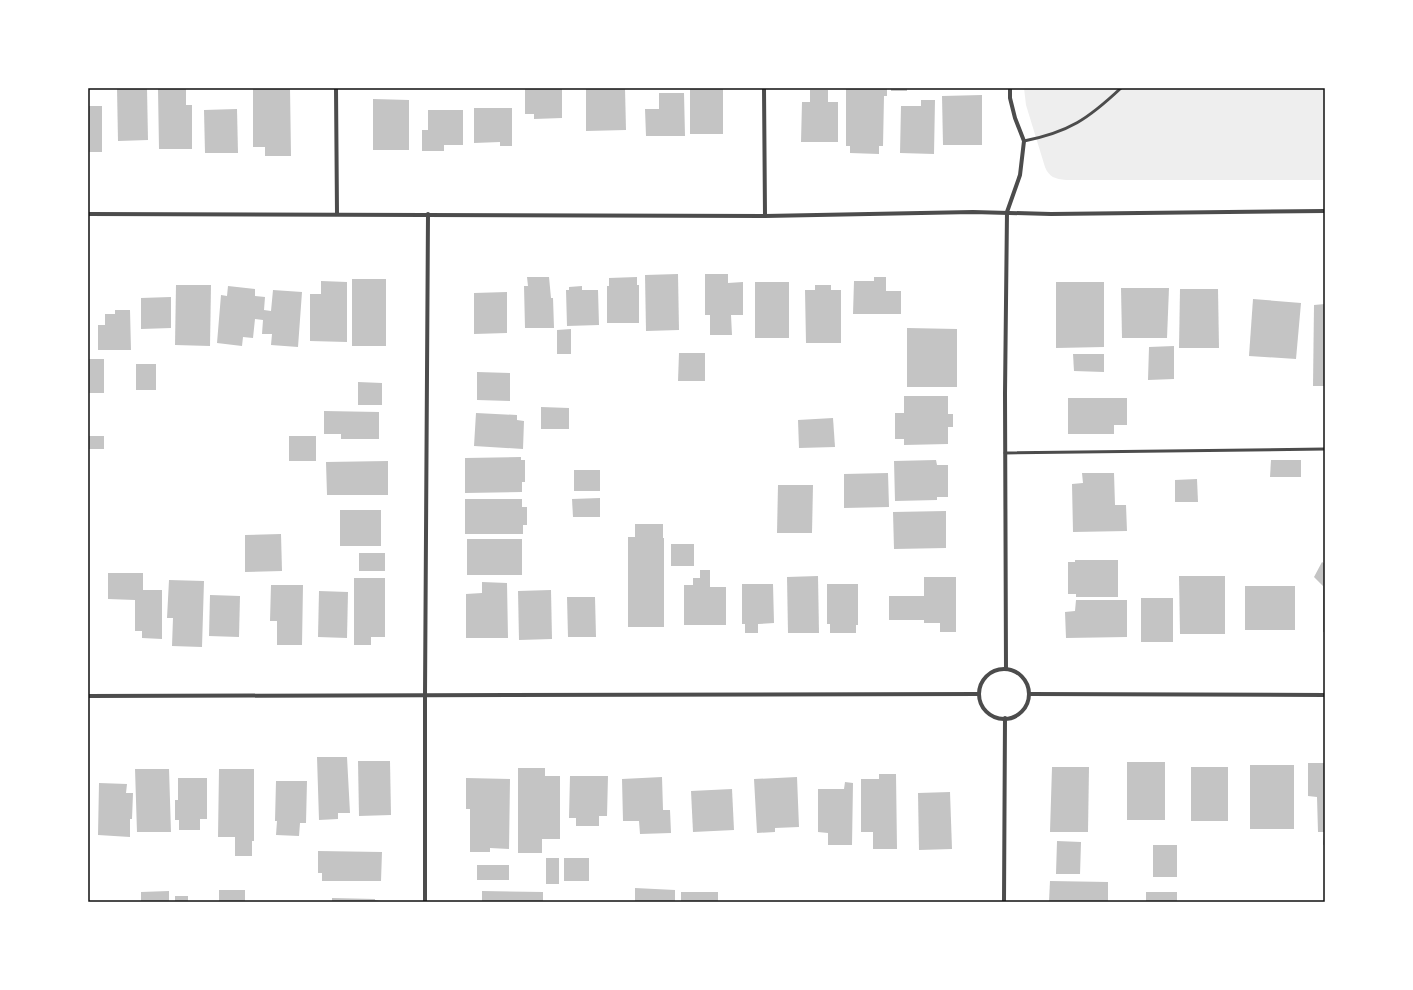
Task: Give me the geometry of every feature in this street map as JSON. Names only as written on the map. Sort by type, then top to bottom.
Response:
[{"type":"street","points":[[336,88],[337,214]]},
{"type":"street","points":[[764,88],[765,216]]},
{"type":"street","points":[[1006,669],[1005,453],[1007,212],[1020,175],[1024,141],[1014,118],[1010,98],[1010,88]]},
{"type":"street","points":[[88,214],[765,216],[1007,212],[1051,214],[1325,211]]},
{"type":"street","points":[[425,902],[428,214]]},
{"type":"street","points":[[998,669],[1006,669],[1020,674],[1029,687],[1030,694],[1028,702],[1019,713],[1013,717],[1005,718],[990,714],[981,702],[979,694],[980,686],[990,673],[998,669]]},
{"type":"street","points":[[88,696],[979,694]]},
{"type":"street","points":[[1030,694],[1325,695]]},
{"type":"street","points":[[1004,902],[1005,718]]},
{"type":"lane","points":[[1024,141],[1047,136],[1068,128],[1102,106],[1121,88]]},
{"type":"lane","points":[[1005,453],[1325,449]]},
{"type":"shaded area","points":[[1024,88],[1325,88],[1325,180],[1059,179],[1048,173],[1045,167],[1026,105]]},
{"type":"building","points":[[117,88],[147,88],[148,140],[118,141]]},
{"type":"building","points":[[253,88],[290,88],[291,156],[265,156],[265,147],[253,147]]},
{"type":"building","points":[[525,88],[562,88],[562,118],[534,119],[534,114],[525,114]]},
{"type":"building","points":[[586,88],[625,88],[626,130],[586,131]]},
{"type":"building","points":[[690,88],[723,88],[723,134],[690,134]]},
{"type":"building","points":[[846,88],[887,88],[887,96],[884,96],[883,146],[879,146],[879,154],[850,153],[850,146],[846,146]]},
{"type":"building","points":[[891,88],[907,88],[907,91],[891,91]]},
{"type":"building","points":[[158,89],[186,89],[186,105],[192,105],[192,149],[159,149]]},
{"type":"building","points":[[810,90],[828,90],[828,102],[838,102],[838,142],[801,142],[802,102],[810,102]]},
{"type":"building","points":[[659,93],[684,93],[685,136],[646,136],[645,109],[659,109]]},
{"type":"building","points":[[982,95],[982,145],[943,145],[942,96]]},
{"type":"building","points":[[373,99],[409,100],[409,150],[373,150]]},
{"type":"building","points":[[921,100],[935,100],[934,154],[900,153],[901,106],[921,106]]},
{"type":"building","points":[[88,106],[102,106],[102,152],[88,152]]},
{"type":"building","points":[[474,108],[512,108],[512,146],[500,146],[500,142],[474,143]]},
{"type":"building","points":[[237,109],[238,153],[205,153],[204,110]]},
{"type":"building","points":[[428,110],[463,110],[463,145],[444,145],[444,151],[422,151],[422,130],[428,130]]},
{"type":"building","points":[[678,274],[679,330],[646,331],[645,275]]},
{"type":"building","points":[[705,274],[728,274],[728,283],[743,282],[743,315],[731,315],[732,335],[710,335],[710,315],[705,315]]},
{"type":"building","points":[[527,277],[549,277],[551,298],[553,298],[554,328],[525,328],[524,286],[528,286]]},
{"type":"building","points":[[637,277],[637,285],[639,285],[639,323],[607,323],[607,286],[609,286],[609,278]]},
{"type":"building","points":[[874,277],[886,277],[886,291],[901,291],[901,314],[853,314],[854,281],[874,281]]},
{"type":"building","points":[[352,279],[386,279],[386,346],[352,346]]},
{"type":"building","points":[[321,281],[347,282],[347,342],[310,341],[310,294],[321,294]]},
{"type":"building","points":[[755,282],[789,282],[789,338],[755,338]]},
{"type":"building","points":[[1056,282],[1104,282],[1104,347],[1056,348]]},
{"type":"building","points":[[176,285],[211,285],[210,346],[175,345]]},
{"type":"building","points":[[815,285],[831,285],[831,290],[841,290],[841,343],[806,343],[805,290],[815,290]]},
{"type":"building","points":[[228,286],[255,289],[255,296],[265,297],[264,310],[271,311],[273,290],[302,292],[298,347],[271,345],[272,334],[262,334],[263,320],[255,319],[253,338],[243,337],[242,346],[217,343],[221,295],[227,296]]},
{"type":"building","points":[[582,286],[582,290],[598,290],[599,325],[567,326],[566,290],[569,290],[569,287]]},
{"type":"building","points":[[1121,288],[1169,288],[1167,338],[1122,338]]},
{"type":"building","points":[[1180,289],[1218,289],[1219,348],[1179,348]]},
{"type":"building","points":[[507,292],[507,333],[474,334],[474,293]]},
{"type":"building","points":[[171,297],[171,328],[141,329],[141,298]]},
{"type":"building","points":[[1253,299],[1301,303],[1296,359],[1249,356]]},
{"type":"building","points":[[1325,304],[1325,386],[1313,386],[1314,305]]},
{"type":"building","points":[[115,310],[130,310],[131,350],[98,350],[98,325],[105,325],[105,314],[115,314]]},
{"type":"building","points":[[907,328],[957,329],[957,387],[907,387]]},
{"type":"building","points":[[571,329],[571,354],[557,354],[557,330]]},
{"type":"building","points":[[1174,346],[1174,379],[1148,380],[1149,347]]},
{"type":"building","points":[[679,353],[705,353],[705,381],[678,381]]},
{"type":"building","points":[[1073,354],[1104,354],[1104,372],[1074,371]]},
{"type":"building","points":[[88,359],[104,359],[104,393],[88,393]]},
{"type":"building","points":[[136,364],[156,364],[156,390],[136,390]]},
{"type":"building","points":[[477,372],[510,373],[510,401],[477,400]]},
{"type":"building","points":[[358,382],[382,383],[382,405],[358,405]]},
{"type":"building","points":[[904,396],[948,396],[948,414],[953,414],[953,427],[948,427],[948,444],[904,445],[904,439],[895,439],[895,413],[904,413]]},
{"type":"building","points":[[1068,398],[1127,398],[1127,425],[1114,425],[1114,434],[1068,434]]},
{"type":"building","points":[[541,407],[569,408],[569,429],[541,429]]},
{"type":"building","points":[[324,411],[379,412],[379,439],[341,439],[341,434],[324,434]]},
{"type":"building","points":[[476,413],[517,415],[517,420],[524,421],[523,449],[474,446]]},
{"type":"building","points":[[833,418],[835,447],[799,448],[798,420]]},
{"type":"building","points":[[89,436],[104,436],[104,449],[89,449]]},
{"type":"building","points":[[289,436],[316,436],[316,461],[289,461]]},
{"type":"building","points":[[521,457],[521,460],[525,460],[525,482],[522,482],[522,492],[465,493],[465,458]]},
{"type":"building","points":[[936,460],[937,465],[948,465],[948,497],[937,497],[937,500],[895,501],[894,461]]},
{"type":"building","points":[[1271,460],[1301,460],[1301,477],[1270,477]]},
{"type":"building","points":[[388,461],[388,495],[327,495],[326,462]]},
{"type":"building","points":[[574,470],[600,470],[600,491],[574,491]]},
{"type":"building","points":[[888,473],[889,507],[844,508],[844,474]]},
{"type":"building","points":[[1082,473],[1114,473],[1115,505],[1126,505],[1127,531],[1073,532],[1072,484],[1083,483]]},
{"type":"building","points":[[1197,479],[1198,502],[1175,502],[1175,480]]},
{"type":"building","points":[[778,485],[813,485],[812,533],[777,533]]},
{"type":"building","points":[[600,498],[600,517],[573,517],[572,499]]},
{"type":"building","points":[[465,499],[522,499],[522,507],[527,507],[527,525],[523,525],[523,534],[465,534]]},
{"type":"building","points":[[340,510],[381,510],[381,546],[340,546]]},
{"type":"building","points":[[946,511],[946,548],[894,549],[893,512]]},
{"type":"building","points":[[635,524],[663,524],[664,627],[628,627],[628,537],[635,537]]},
{"type":"building","points":[[281,534],[282,571],[245,572],[245,535]]},
{"type":"building","points":[[467,539],[522,539],[522,575],[467,575]]},
{"type":"building","points":[[671,544],[694,544],[694,566],[671,566]]},
{"type":"building","points":[[359,553],[385,553],[385,571],[359,571]]},
{"type":"building","points":[[1075,560],[1118,560],[1118,597],[1076,597],[1076,594],[1068,594],[1068,562],[1075,562]]},
{"type":"building","points":[[1322,562],[1325,564],[1325,632],[1323,632],[1323,586],[1314,577]]},
{"type":"building","points":[[700,570],[710,570],[710,587],[726,587],[726,625],[684,625],[684,585],[693,585],[693,578],[700,578]]},
{"type":"building","points":[[108,573],[143,573],[143,590],[162,590],[162,639],[142,638],[142,631],[135,631],[135,600],[108,599]]},
{"type":"building","points":[[818,576],[819,633],[788,633],[787,577]]},
{"type":"building","points":[[1179,576],[1225,576],[1225,634],[1180,634]]},
{"type":"building","points":[[924,577],[956,577],[956,632],[940,632],[940,623],[924,623],[924,620],[889,620],[889,596],[924,596]]},
{"type":"building","points":[[354,578],[385,578],[385,637],[371,637],[371,645],[354,645]]},
{"type":"building","points":[[169,580],[204,581],[202,647],[172,646],[173,618],[167,618]]},
{"type":"building","points":[[482,582],[507,583],[508,638],[466,638],[466,594],[482,593]]},
{"type":"building","points":[[742,584],[773,584],[774,623],[758,624],[758,633],[745,633],[745,624],[742,624]]},
{"type":"building","points":[[827,584],[858,584],[858,625],[856,625],[856,633],[830,633],[830,624],[827,624]]},
{"type":"building","points":[[271,585],[303,585],[302,645],[277,645],[277,621],[270,621]]},
{"type":"building","points":[[1245,586],[1295,586],[1295,630],[1245,630]]},
{"type":"building","points":[[551,590],[552,639],[519,640],[518,591]]},
{"type":"building","points":[[319,591],[348,592],[347,638],[318,637]]},
{"type":"building","points":[[210,595],[240,596],[239,637],[209,636]]},
{"type":"building","points":[[567,597],[595,597],[596,637],[568,637]]},
{"type":"building","points":[[1141,598],[1173,598],[1173,642],[1141,642]]},
{"type":"building","points":[[1076,600],[1127,600],[1127,637],[1066,638],[1065,612],[1075,611]]},
{"type":"building","points":[[317,757],[347,757],[350,813],[338,813],[338,819],[319,820]]},
{"type":"building","points":[[358,761],[390,761],[391,815],[359,816]]},
{"type":"building","points":[[1127,762],[1165,762],[1165,820],[1127,820]]},
{"type":"building","points":[[1308,763],[1325,763],[1325,832],[1318,832],[1317,797],[1308,796]]},
{"type":"building","points":[[1250,765],[1294,765],[1294,829],[1250,829]]},
{"type":"building","points":[[1052,767],[1089,767],[1088,832],[1050,832]]},
{"type":"building","points":[[1191,767],[1228,767],[1228,821],[1191,821]]},
{"type":"building","points":[[518,768],[545,768],[545,776],[560,776],[560,839],[542,839],[542,853],[518,853]]},
{"type":"building","points":[[135,769],[169,769],[171,832],[137,832]]},
{"type":"building","points":[[219,769],[254,769],[254,841],[252,841],[252,856],[235,856],[235,837],[218,837]]},
{"type":"building","points":[[879,774],[896,774],[897,849],[873,849],[873,832],[861,832],[861,779],[879,779]]},
{"type":"building","points":[[570,776],[608,776],[607,816],[599,816],[599,826],[576,826],[576,818],[569,818]]},
{"type":"building","points":[[662,777],[663,810],[670,810],[671,833],[640,834],[639,821],[623,821],[622,779]]},
{"type":"building","points":[[797,777],[799,827],[775,828],[775,832],[757,833],[754,779]]},
{"type":"building","points":[[178,778],[207,778],[207,819],[200,819],[200,830],[179,830],[179,820],[175,820],[175,800],[178,800]]},
{"type":"building","points":[[466,778],[510,779],[509,849],[490,848],[490,852],[470,852],[470,809],[466,809]]},
{"type":"building","points":[[276,781],[307,781],[306,823],[300,823],[299,836],[276,835]]},
{"type":"building","points":[[845,782],[853,783],[852,845],[828,845],[828,833],[818,832],[818,789],[844,789]]},
{"type":"building","points":[[99,783],[127,784],[126,793],[133,793],[132,819],[130,819],[130,837],[98,835]]},
{"type":"building","points":[[732,789],[734,830],[693,832],[691,791]]},
{"type":"building","points":[[950,792],[952,849],[919,850],[918,793]]},
{"type":"building","points":[[1324,833],[1325,844],[1323,845]]},
{"type":"building","points":[[1057,841],[1081,842],[1080,874],[1056,874]]},
{"type":"building","points":[[1153,845],[1177,845],[1177,877],[1153,877]]},
{"type":"building","points":[[318,851],[382,852],[381,881],[322,881],[322,873],[318,873]]},
{"type":"building","points":[[546,858],[559,858],[559,884],[546,884]]},
{"type":"building","points":[[564,858],[589,858],[589,881],[564,881]]},
{"type":"building","points":[[477,865],[509,865],[509,880],[477,880]]},
{"type":"building","points":[[1050,881],[1108,882],[1108,902],[1049,902]]},
{"type":"building","points":[[635,888],[675,890],[675,902],[635,902]]},
{"type":"building","points":[[219,890],[245,890],[245,902],[219,902]]},
{"type":"building","points":[[169,891],[169,902],[141,902],[141,892]]},
{"type":"building","points":[[482,891],[543,892],[543,902],[482,902]]},
{"type":"building","points":[[681,892],[718,892],[718,902],[681,902]]},
{"type":"building","points":[[1146,892],[1177,892],[1177,902],[1146,902]]},
{"type":"building","points":[[175,896],[188,896],[188,902],[175,902]]},
{"type":"building","points":[[332,898],[375,899],[381,902],[332,902]]}]
